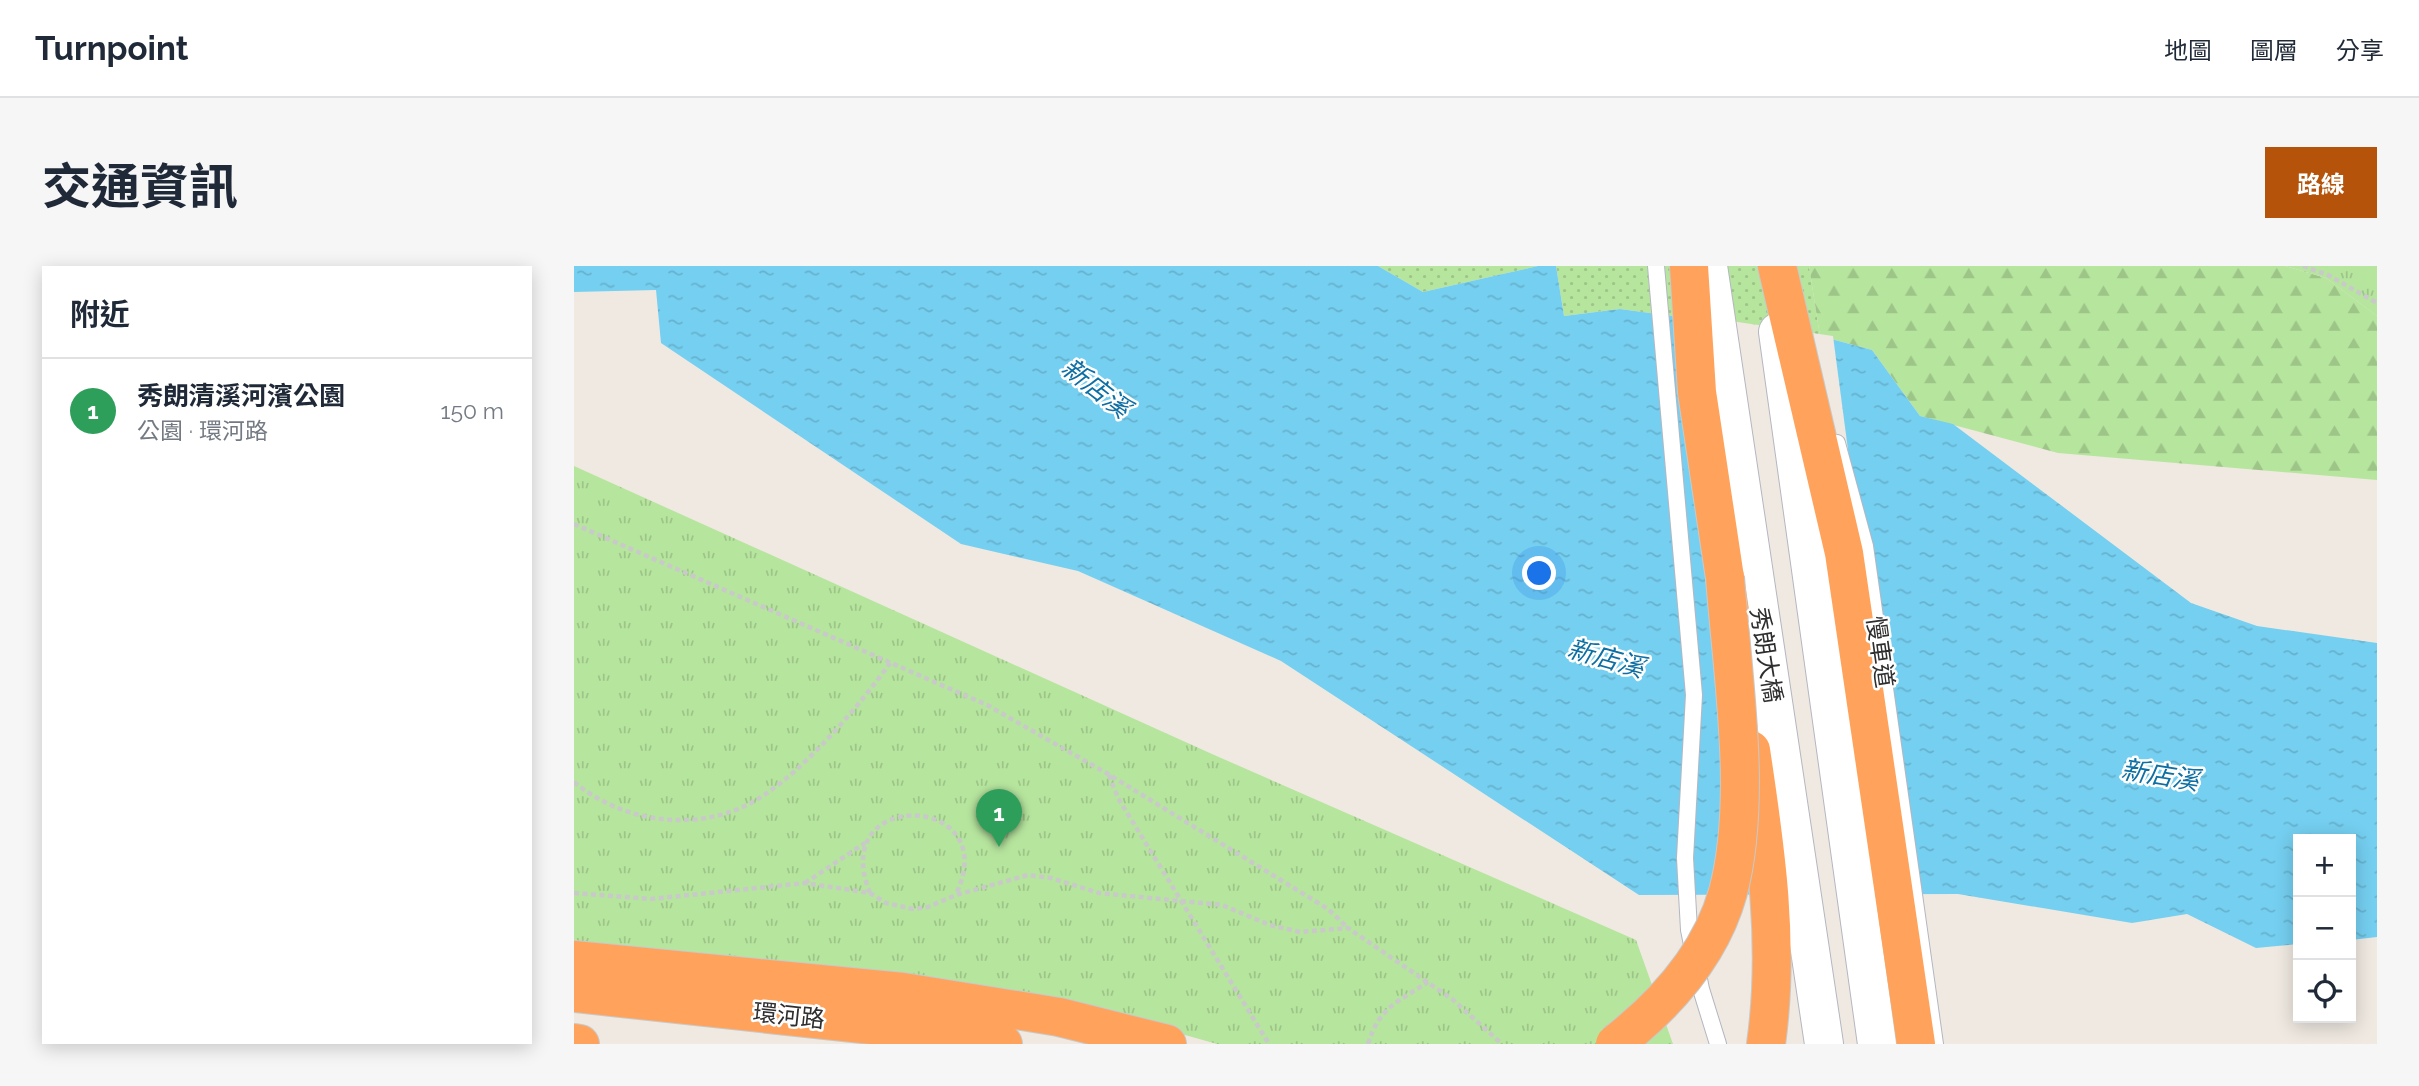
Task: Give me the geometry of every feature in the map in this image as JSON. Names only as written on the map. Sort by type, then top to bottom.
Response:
[{"type":"highway","points":[[1689,266],[1696,392],[1770,889],[1773,956],[1766,1044]]},
{"type":"highway","points":[[1777,266],[1844,553],[1916,1044]]},
{"type":"highway","points":[[1615,1044],[1647,1019],[1677,985],[1706,943],[1728,893],[1738,842],[1739,778],[1725,577]]},
{"type":"highway","points":[[574,960],[903,992],[1059,1017],[1167,1044]]},
{"type":"highway","name":"環河路","points":[[574,993],[945,1033],[1003,1044]]},
{"type":"highway","points":[[574,1043],[580,1044]]},
{"type":"main road","name":"秀朗大橋","points":[[1708,266],[1824,1044]]},
{"type":"main road","points":[[1768,266],[1877,1044]]},
{"type":"lane","points":[[1656,266],[1694,695],[1685,858],[1689,930],[1701,989],[1718,1044]]},
{"type":"lane","name":"慢車道","points":[[1804,307],[1820,384],[1865,546],[1936,1044]]},
{"type":"path","points":[[2303,266],[2328,275],[2377,303]]},
{"type":"path","points":[[574,524],[987,705],[1108,774],[1328,909],[1348,928],[1479,1020],[1502,1044]]},
{"type":"path","points":[[574,782],[612,807],[652,819],[689,821],[729,812],[763,796],[789,776],[874,686],[890,663]]},
{"type":"path","points":[[1108,774],[1118,798],[1269,1044]]},
{"type":"path","points":[[870,893],[863,876],[862,859],[867,842],[877,828],[891,818],[907,813],[924,814],[940,821],[954,832],[962,847],[965,863],[963,880],[956,895]]},
{"type":"path","points":[[805,884],[867,842]]},
{"type":"path","points":[[574,893],[664,898],[805,884],[870,893],[886,903],[913,908],[928,907],[956,895],[1028,875],[1051,878],[1098,893],[1222,905],[1270,925],[1300,932],[1348,928]]},
{"type":"path","points":[[1368,1044],[1372,1028],[1384,1009],[1428,982]]},
{"type":"green space","points":[[1378,266],[1538,266],[1423,292]]},
{"type":"green space","points":[[1556,266],[1809,266],[1820,336],[1620,309],[1564,316]]},
{"type":"green space","points":[[1809,266],[2285,266],[2326,278],[2377,316],[2377,480],[2058,453],[1920,416],[1872,350],[1820,336]]},
{"type":"green space","points":[[2285,266],[2377,266],[2377,316],[2326,278]]},
{"type":"green space","points":[[574,466],[1212,754],[1636,940],[1673,1044],[1217,1044],[1082,1006],[574,946]]},
{"type":"water","name":"新店溪","points":[[574,266],[1378,266],[1423,292],[1538,266],[1556,266],[1564,316],[1620,309],[1820,336],[1872,350],[1920,416],[1953,424],[2191,603],[2257,626],[2377,643],[2377,937],[2356,939],[2356,834],[2293,834],[2293,944],[2256,948],[2187,914],[2132,923],[1958,894],[1639,895],[1281,661],[1078,571],[961,544],[661,343],[656,290],[574,292]]},
{"type":"pier","points":[[1677,313],[1833,336],[1907,897],[1781,898]]},
{"type":"place","name":"秀朗清溪河濱公園","points":[[999,847]]}]
